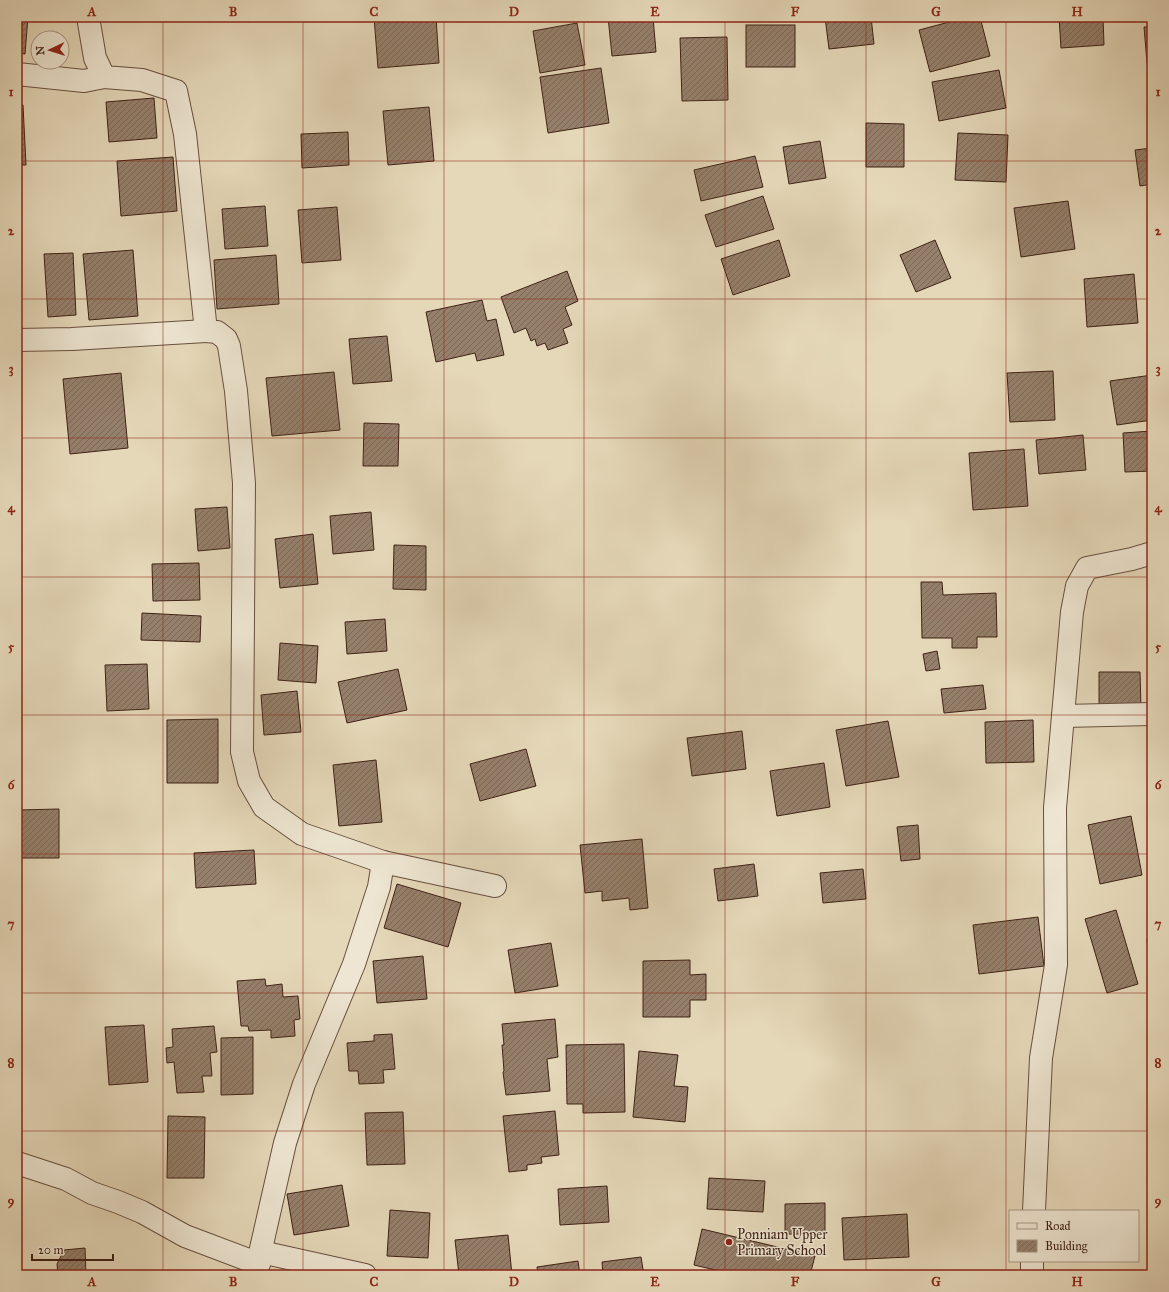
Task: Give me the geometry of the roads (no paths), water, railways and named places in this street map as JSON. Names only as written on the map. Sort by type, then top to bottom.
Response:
[{"type":"street","points":[[88,17],[95,58],[104,77]]},
{"type":"street","points":[[17,74],[84,81],[104,77],[142,80],[176,91],[185,134],[206,331]]},
{"type":"street","points":[[17,340],[72,340],[206,331],[217,332],[226,339],[229,346],[238,414],[244,483],[242,752],[249,781],[264,807],[302,834],[383,862],[495,886]]},
{"type":"street","points":[[1034,1210],[1041,1058],[1056,965],[1055,808],[1072,612],[1077,586],[1087,568],[1132,559],[1152,553]]},
{"type":"street","points":[[1063,716],[1152,714]]},
{"type":"street","points":[[258,1264],[285,1143],[301,1092],[354,964],[379,887],[383,862]]},
{"type":"street","points":[[17,1163],[66,1179],[92,1193],[142,1212],[185,1236],[258,1264],[365,1275]]},
{"type":"street","points":[[1032,1262],[1032,1275]]},
{"type":"place","name":"Ponniam Upper Primary School","points":[[729,1242]]}]
